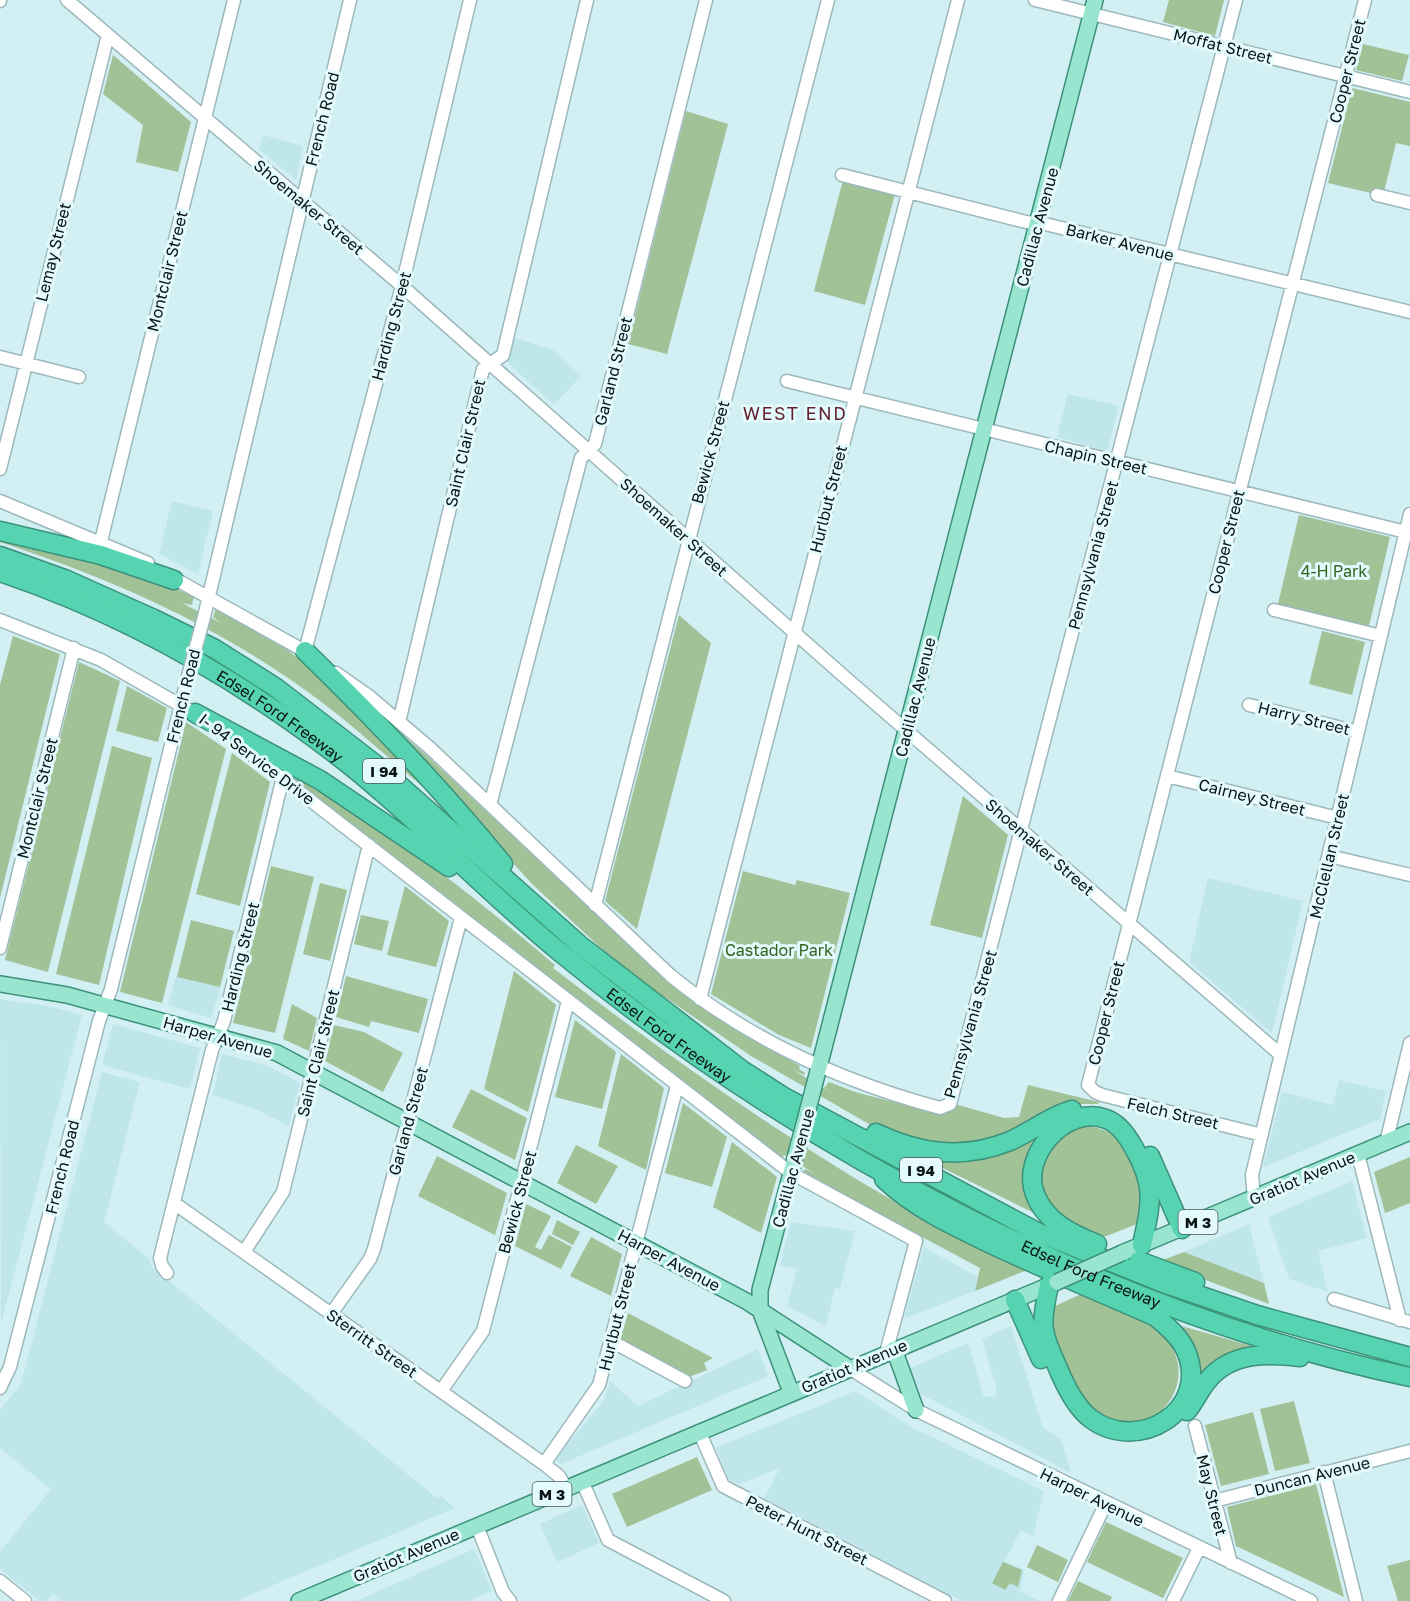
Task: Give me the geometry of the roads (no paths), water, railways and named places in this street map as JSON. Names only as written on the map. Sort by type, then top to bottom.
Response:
[{"type":"highway","points":[[0,531],[101,555],[174,580]]},
{"type":"highway","name":"Edsel Ford Freeway","points":[[0,556],[67,580],[154,619],[215,649],[275,687],[380,768],[581,946],[672,1018],[742,1070],[784,1097],[1037,1233],[1173,1287],[1257,1315],[1410,1357]]},
{"type":"highway","name":"Edsel Ford Freeway","points":[[0,572],[63,595],[134,626],[212,669],[266,705],[352,768],[562,954],[681,1046],[763,1103],[872,1168],[1072,1266],[1212,1320],[1332,1361],[1410,1377]]},
{"type":"highway","points":[[305,651],[368,711],[446,794],[541,909]]},
{"type":"highway","points":[[188,708],[320,780],[506,905]]},
{"type":"highway","points":[[784,1097],[828,1110],[896,1143],[938,1153],[978,1152],[1010,1141],[1069,1111],[1087,1108],[1104,1111],[1126,1122],[1143,1140],[1182,1229]]},
{"type":"highway","points":[[1138,1246],[1151,1193],[1131,1143],[1119,1127],[1106,1119],[1079,1118],[1067,1124],[1051,1135],[1040,1151],[1034,1162],[1031,1177],[1035,1194],[1044,1210],[1061,1227],[1152,1266],[1383,1350]]},
{"type":"highway","points":[[872,1168],[906,1200],[944,1221],[1032,1264],[1156,1317],[1170,1329],[1186,1349],[1190,1374],[1181,1404],[1167,1420],[1142,1432],[1114,1430],[1095,1421],[1078,1406],[1062,1378],[1042,1329],[1053,1283]]},
{"type":"highway","points":[[1015,1300],[1051,1383],[1082,1422],[1092,1430],[1116,1439],[1145,1439],[1169,1428],[1189,1408],[1210,1378],[1221,1368],[1244,1357],[1281,1354],[1332,1361]]},
{"type":"main road","name":"Cadillac Avenue","points":[[791,1392],[760,1310],[760,1290],[1093,7]]},
{"type":"main road","name":"Harper Avenue","points":[[0,984],[50,991],[277,1053],[637,1242],[760,1310],[849,1368]]},
{"type":"main road","name":"Gratiot Avenue","points":[[298,1601],[1410,1132]]},
{"type":"main road","points":[[890,1351],[916,1410]]},
{"type":"street","name":"Montclair Street","points":[[101,541],[234,0]]},
{"type":"street","name":"French Road","points":[[0,1388],[10,1367],[105,1005],[188,708],[187,680],[209,597],[350,0]]},
{"type":"street","name":"Harding Street","points":[[305,651],[402,286],[470,0]]},
{"type":"street","name":"Saint Clair Street","points":[[399,722],[483,369],[503,355],[587,0]]},
{"type":"street","name":"Garland Street","points":[[490,806],[581,458],[595,444],[706,0]]},
{"type":"street","name":"Bewick Street","points":[[595,906],[687,539],[828,0]]},
{"type":"street","name":"Hurlbut Street","points":[[700,999],[958,0]]},
{"type":"street","name":"Moffat Street","points":[[1035,0],[1093,7],[1224,47],[1410,92]]},
{"type":"street","name":"Pennsylvania Street","points":[[820,1065],[884,1093],[940,1108],[946,1107],[953,1099],[1236,0]]},
{"type":"street","name":"Cooper Street","points":[[1088,1085],[1365,0]]},
{"type":"street","name":"Shoemaker Street","points":[[73,3],[402,286],[794,633],[1281,1056]]},
{"type":"street","name":"Lemay Street","points":[[0,469],[108,35]]},
{"type":"street","name":"Barker Avenue","points":[[842,175],[1410,312]]},
{"type":"street","points":[[1377,195],[1410,203]]},
{"type":"street","points":[[0,357],[80,377]]},
{"type":"street","name":"Chapin Street","points":[[787,381],[1406,532]]},
{"type":"street","points":[[0,501],[101,541],[159,568],[174,580],[305,651],[370,697],[399,722],[670,975],[700,999],[755,1034],[820,1065]]},
{"type":"street","name":"McClellan Street","points":[[1254,1198],[1252,1174],[1410,514]]},
{"type":"street","points":[[1274,610],[1381,636]]},
{"type":"street","name":"I- 94 Service Drive","points":[[0,620],[74,648],[126,672],[188,708],[283,777],[461,918]]},
{"type":"street","name":"Montclair Street","points":[[0,948],[74,648]]},
{"type":"street","name":"Harry Street","points":[[1249,705],[1358,732]]},
{"type":"street","name":"Cairney Street","points":[[1167,776],[1338,818]]},
{"type":"street","name":"Harding Street","points":[[167,1273],[160,1258],[212,1050],[219,1037],[283,777]]},
{"type":"street","name":"Saint Clair Street","points":[[244,1252],[283,1192],[369,845]]},
{"type":"street","points":[[1329,856],[1410,875]]},
{"type":"street","name":"Garland Street","points":[[331,1314],[370,1259],[461,918]]},
{"type":"street","name":"Edsel Ford Freeway","points":[[461,918],[791,1173],[916,1241],[890,1351]]},
{"type":"street","name":"Bewick Street","points":[[441,1391],[483,1331],[568,1001]]},
{"type":"street","points":[[1386,1143],[1410,1043]]},
{"type":"street","name":"Felch Street","points":[[1088,1085],[1102,1095],[1262,1135]]},
{"type":"street","name":"Hurlbut Street","points":[[544,1464],[596,1391],[677,1086]]},
{"type":"street","points":[[1358,1154],[1405,1321]]},
{"type":"street","name":"Sterritt Street","points":[[174,1203],[544,1464],[559,1476],[566,1488]]},
{"type":"street","points":[[1334,1299],[1405,1321]]},
{"type":"street","points":[[611,1341],[685,1381]]},
{"type":"street","name":"Harper Avenue","points":[[849,1368],[916,1410],[1231,1563],[1289,1596],[1311,1601]]},
{"type":"street","name":"May Street","points":[[1195,1426],[1231,1563]]},
{"type":"street","name":"Peter Hunt Street","points":[[699,1431],[723,1486],[945,1601]]},
{"type":"street","name":"Duncan Avenue","points":[[1214,1501],[1410,1451]]},
{"type":"street","points":[[1324,1472],[1356,1601]]},
{"type":"street","points":[[582,1480],[608,1540],[724,1601]]},
{"type":"street","points":[[1059,1601],[1106,1503]]},
{"type":"street","points":[[477,1526],[503,1592],[510,1601]]},
{"type":"street","points":[[1173,1601],[1199,1548]]},
{"type":"street","points":[[0,1581],[25,1601]]},
{"type":"district","name":"WEST END","points":[[795,413]]},
{"type":"park label","name":"4-H Park","points":[[1334,571]]},
{"type":"park label","name":"Castador Park","points":[[779,950]]}]
